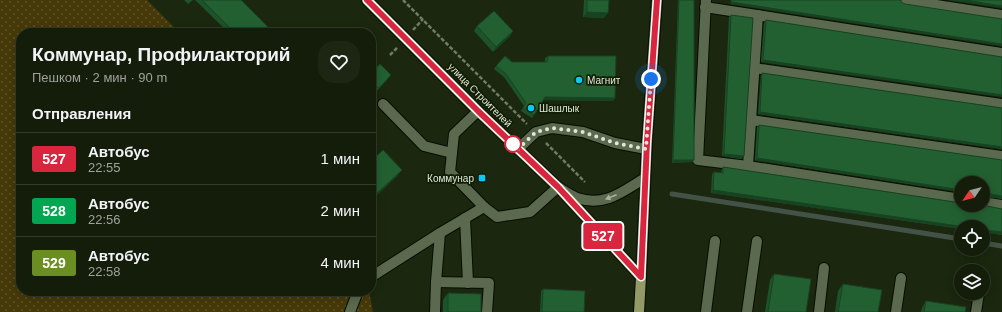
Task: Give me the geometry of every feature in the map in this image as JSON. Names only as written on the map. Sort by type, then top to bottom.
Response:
[{"type":"main road","name":"улица Строителей","points":[[367,0],[478,111],[558,187],[641,277]]},
{"type":"main road","points":[[639,312],[641,277]]},
{"type":"street","points":[[641,277],[646,149],[657,0]]},
{"type":"street","points":[[904,0],[1002,15]]},
{"type":"street","points":[[954,198],[748,166],[698,160],[706,4],[758,15],[1002,53]]},
{"type":"street","points":[[748,166],[758,15]]},
{"type":"street","points":[[754,68],[1002,104]]},
{"type":"street","points":[[383,104],[424,146],[452,153]]},
{"type":"street","points":[[478,111],[454,134],[450,172],[484,207],[497,217],[530,212],[558,187],[576,197],[593,201],[610,199],[645,178]]},
{"type":"street","points":[[751,120],[1002,156]]},
{"type":"street","points":[[518,149],[536,132],[552,128],[583,132],[615,143],[646,149]]},
{"type":"street","points":[[990,203],[1002,205]]},
{"type":"street","points":[[376,274],[484,207]]},
{"type":"street","points":[[465,218],[468,282]]},
{"type":"street","points":[[435,312],[440,233]]},
{"type":"street","points":[[706,312],[715,241]]},
{"type":"street","points":[[747,312],[757,241]]},
{"type":"street","points":[[819,312],[824,268]]},
{"type":"street","points":[[896,312],[901,278]]},
{"type":"street","points":[[436,282],[488,283],[487,312]]},
{"type":"street","points":[[350,312],[356,296]]},
{"type":"street","points":[[976,312],[978,300]]},
{"type":"path","points":[[403,0],[585,182]]},
{"type":"path","points":[[412,32],[422,20]]},
{"type":"path","points":[[390,55],[395,49]]},
{"type":"shaded area","points":[[0,0],[147,0],[175,28],[16,28],[16,296],[370,296],[373,312],[0,312]]},
{"type":"building","points":[[202,0],[241,0],[269,28],[230,28]]},
{"type":"building","points":[[587,0],[609,0],[608,13],[587,12]]},
{"type":"building","points":[[679,0],[694,0],[694,160],[673,160]]},
{"type":"building","points":[[731,0],[901,0],[901,2],[905,4],[1002,19],[1002,44],[731,2]]},
{"type":"building","points":[[965,0],[1002,0],[1002,6]]},
{"type":"building","points":[[494,11],[513,31],[496,47],[477,26]]},
{"type":"building","points":[[731,15],[753,18],[744,156],[724,154]]},
{"type":"building","points":[[766,20],[1002,57],[1002,95],[763,60]]},
{"type":"building","points":[[505,56],[512,62],[547,62],[548,56],[616,56],[615,98],[545,97],[534,115],[523,108],[526,103],[506,74],[496,66]]},
{"type":"building","points":[[380,64],[391,75],[379,88],[376,85],[376,68]]},
{"type":"building","points":[[762,73],[1002,108],[1002,147],[760,112]]},
{"type":"building","points":[[759,125],[1002,160],[1002,196],[990,194],[990,176],[954,176],[954,189],[757,158]]},
{"type":"building","points":[[383,150],[402,170],[376,194],[376,156]]},
{"type":"building","points":[[723,167],[954,202],[954,212],[990,212],[990,207],[1002,209],[1002,232],[990,231],[990,220],[954,220],[954,225],[713,190],[714,172],[723,173]]},
{"type":"building","points":[[774,274],[811,279],[806,312],[768,312]]},
{"type":"building","points":[[843,284],[882,290],[878,312],[838,312]]},
{"type":"building","points":[[543,289],[585,291],[584,312],[542,312]]},
{"type":"building","points":[[448,293],[481,294],[481,312],[448,312]]},
{"type":"building","points":[[926,301],[966,307],[965,312],[924,312]]},
{"type":"waterway","points":[[672,194],[954,238]]},
{"type":"waterway","points":[[990,244],[1002,246]]},
{"type":"bus line","name":"527","points":[[367,0],[478,111],[558,187],[641,277],[647,142],[657,0]]},
{"type":"place","name":"Магнит","points":[[579,80]]},
{"type":"place","name":"Шашлык","points":[[531,108]]},
{"type":"place","name":"Коммунар","points":[[482,178]]},
{"type":"route","points":[[513,144],[518,149],[536,132],[552,128],[583,132],[615,143],[646,149],[651,79]]}]
